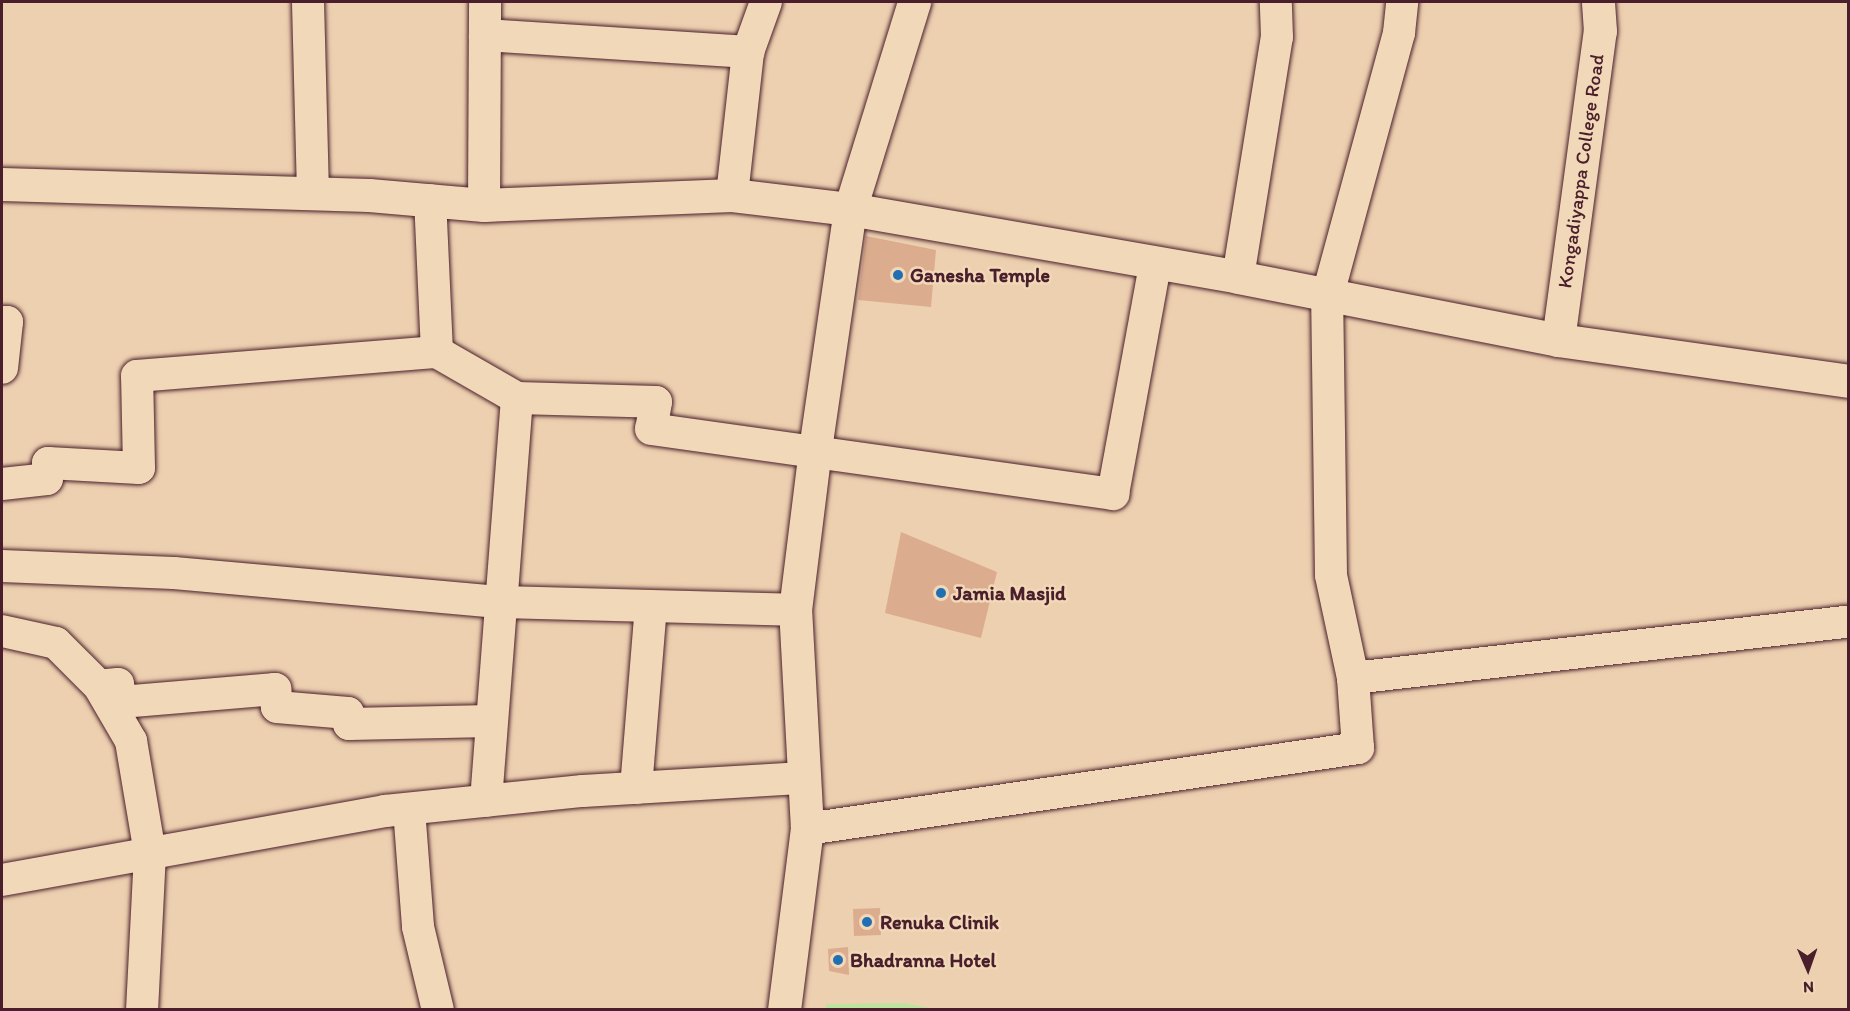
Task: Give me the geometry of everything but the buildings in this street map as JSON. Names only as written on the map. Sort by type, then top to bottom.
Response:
[{"type":"street","points":[[308,2],[313,193]]},
{"type":"street","points":[[484,205],[485,2]]},
{"type":"street","points":[[732,195],[748,52],[766,2]]},
{"type":"street","points":[[784,1010],[807,829],[795,610],[814,449],[850,209],[914,2]]},
{"type":"street","points":[[1238,277],[1277,37],[1276,2]]},
{"type":"street","points":[[807,829],[1358,748],[1353,678],[1331,575],[1327,298],[1399,33],[1402,2]]},
{"type":"street","name":"Kongadiyappa College Road","points":[[1558,340],[1600,31],[1598,2]]},
{"type":"street","points":[[485,35],[748,52]]},
{"type":"street","points":[[2,184],[313,193],[484,205],[732,195],[850,209],[1155,266],[1238,277],[1327,298],[1558,340],[1848,381]]},
{"type":"street","points":[[430,200],[438,352]]},
{"type":"street","points":[[2,484],[47,479],[48,463],[139,468],[137,376],[438,352],[517,398],[656,402],[651,429],[814,449],[1113,494],[1155,266]]},
{"type":"street","points":[[2,322],[7,322],[2,368]]},
{"type":"street","points":[[486,801],[499,602],[517,398]]},
{"type":"street","points":[[2,566],[174,573],[499,602],[795,610]]},
{"type":"street","points":[[636,788],[651,607]]},
{"type":"street","points":[[1353,678],[1848,622]]},
{"type":"street","points":[[2,631],[56,643],[99,686],[131,741],[150,853],[142,1010]]},
{"type":"street","points":[[99,686],[118,684],[121,702],[186,700],[275,689],[277,707],[348,713],[349,724],[491,721]]},
{"type":"street","points":[[2,880],[409,809],[636,788],[804,778]]},
{"type":"street","points":[[409,809],[418,927],[438,1010]]},
{"type":"green space","points":[[903,1003],[936,1009],[826,1009],[826,1004]]},
{"type":"place","name":"Ganesha Temple","points":[[898,275]]},
{"type":"place","name":"Jamia Masjid","points":[[941,593]]},
{"type":"place","name":"Renuka Clinik","points":[[867,922]]},
{"type":"place","name":"Bhadranna Hotel","points":[[838,960]]}]
